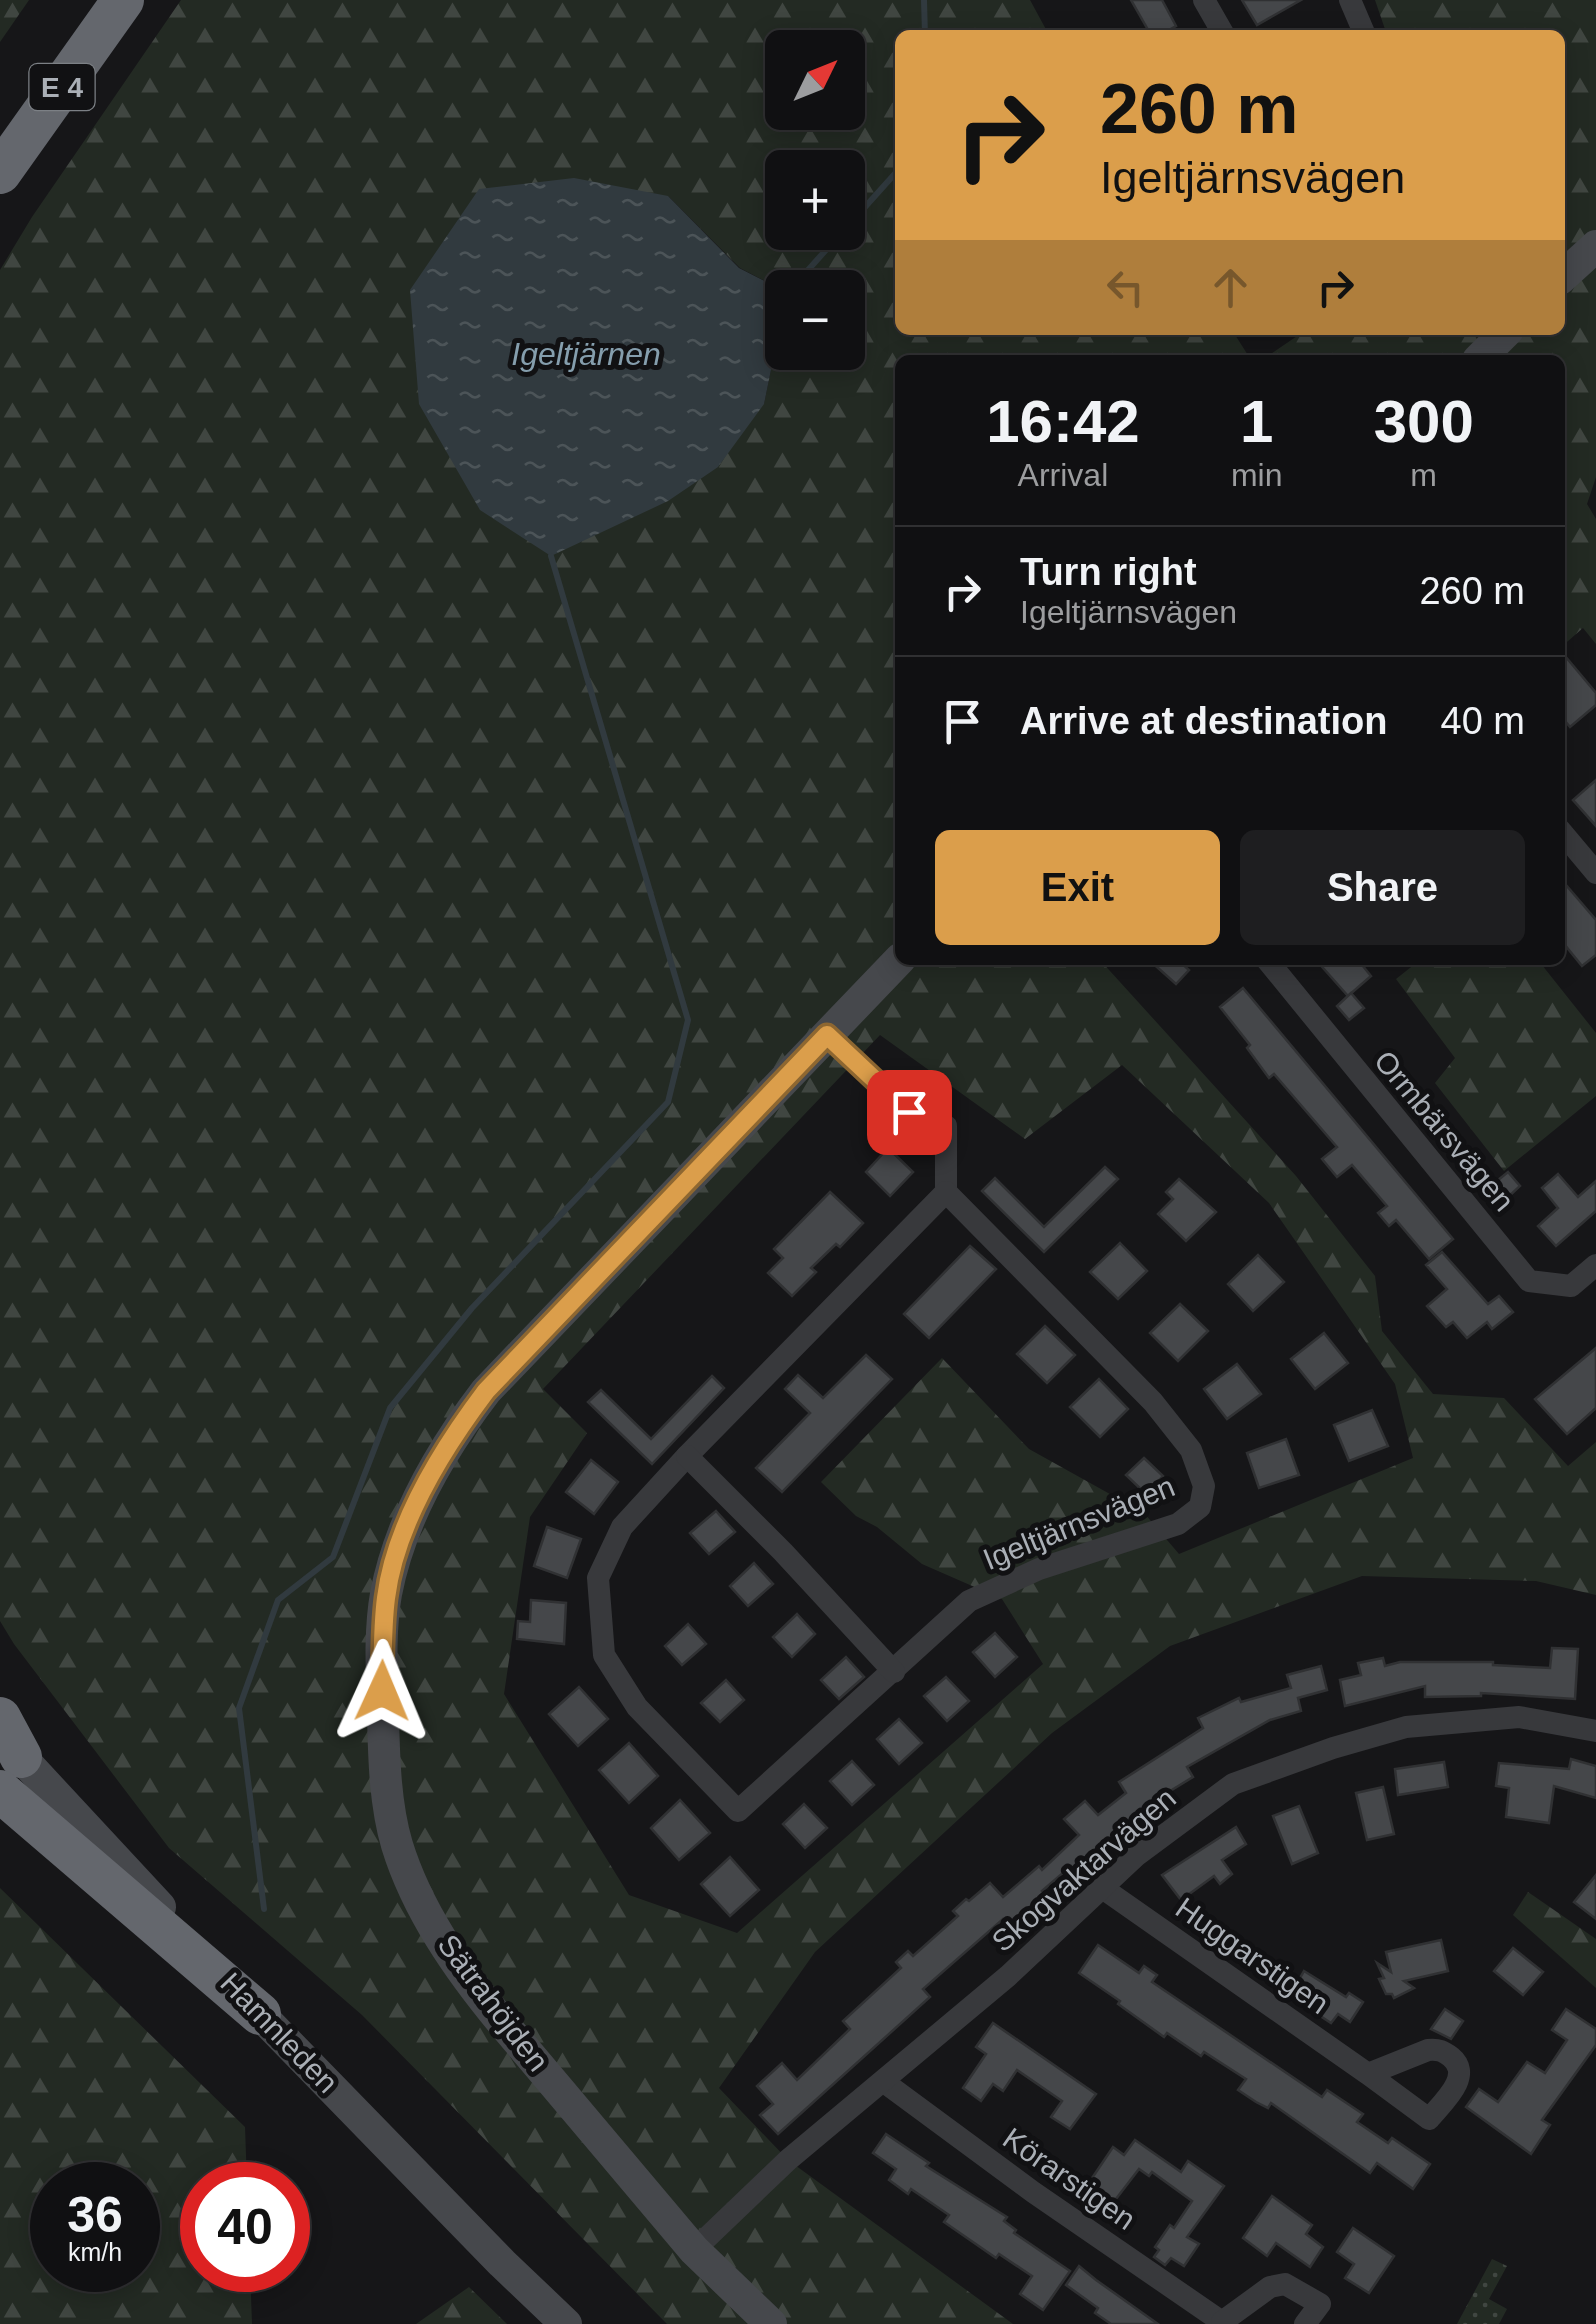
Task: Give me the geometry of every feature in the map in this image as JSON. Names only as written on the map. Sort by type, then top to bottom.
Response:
[{"type":"highway","name":"E 4","points":[[0,123],[89,0]]},
{"type":"highway","name":"E 4","points":[[0,173],[124,0]]},
{"type":"highway","points":[[0,1718],[7,1761],[260,2014]]},
{"type":"street","points":[[1204,0],[1221,30]]},
{"type":"street","points":[[1350,0],[1363,30]]},
{"type":"street","points":[[1565,274],[1596,246]]},
{"type":"street","points":[[1483,355],[1503,335]]},
{"type":"street","points":[[1565,836],[1596,874]]},
{"type":"street","name":"Sätrahöjden","points":[[772,2324],[694,2250],[473,1987],[419,1899],[397,1844],[384,1764],[386,1595],[415,1510],[446,1443],[486,1391],[895,964]]},
{"type":"street","name":"Ormbärsvägen","points":[[1271,965],[1529,1281],[1572,1286],[1596,1264]]},
{"type":"street","points":[[827,1035],[909,1112],[946,1126],[946,1192]]},
{"type":"street","name":"Igeltjärnsvägen","points":[[946,1192],[1153,1402],[1191,1450],[1204,1486],[1200,1507],[1178,1524],[1038,1569],[969,1601],[738,1812],[637,1707],[604,1655],[598,1578],[622,1527],[686,1456],[946,1192]]},
{"type":"street","points":[[686,1456],[783,1552],[894,1672]]},
{"type":"street","name":"Skogvaktarvägen","points":[[694,2250],[788,2160],[1008,1976],[1136,1856],[1233,1784],[1406,1727],[1519,1717],[1596,1730]]},
{"type":"street","name":"Huggarstigen","points":[[1101,1887],[1368,2074]]},
{"type":"street","name":"Hamnleden","points":[[260,2014],[566,2324]]},
{"type":"street","name":"Körarstigen","points":[[884,2082],[1033,2192],[1224,2323],[1270,2287],[1285,2284],[1320,2304],[1305,2324]]},
{"type":"green space","points":[[0,0],[29,0],[0,42]]},
{"type":"green space","points":[[181,0],[1030,0],[1046,30],[895,30],[895,335],[1235,335],[1248,355],[895,355],[895,965],[1105,965],[1296,1176],[1375,1276],[1382,1331],[1433,1394],[1504,1398],[1568,1466],[1596,1442],[1596,1595],[1536,1581],[1362,1576],[1170,1646],[1052,1733],[815,1952],[719,2088],[788,2160],[1013,2324],[667,2324],[362,2015],[169,1848],[0,1621],[0,270],[32,217]],"holes":[[[880,1035],[1025,1139],[1122,1065],[1269,1203],[1395,1384],[1413,1458],[1179,1554],[1144,1513],[1029,1449],[942,1358],[821,1482],[856,1516],[877,1527],[922,1564],[1002,1599],[1043,1664],[737,1933],[629,1895],[504,1694],[530,1517],[587,1433],[543,1389]]]},
{"type":"green space","points":[[1375,0],[1596,0],[1596,477],[1587,504],[1596,519],[1596,644],[1583,628],[1565,644],[1565,355],[1269,355],[1299,335],[1565,335],[1565,30],[1385,30]]},
{"type":"green space","points":[[1414,965],[1542,965],[1596,1033],[1596,1096],[1504,1171],[1435,1083],[1455,1058],[1396,979]]},
{"type":"green space","points":[[0,1888],[245,2127],[246,2162],[180,2162],[180,2292],[251,2292],[252,2324],[0,2324]]},
{"type":"green space","points":[[1528,1892],[1596,1939],[1596,1988],[1513,1915]]},
{"type":"green space","points":[[1492,2259],[1507,2266],[1489,2299],[1507,2309],[1499,2324],[1457,2324]]},
{"type":"green space","points":[[469,2287],[507,2324],[416,2324]]},
{"type":"water","name":"Igeltjärnen","points":[[574,178],[668,196],[739,268],[765,281],[765,370],[771,370],[764,404],[718,467],[668,501],[551,556],[480,510],[419,404],[410,290],[479,189]]},
{"type":"building","points":[[1131,0],[1162,0],[1176,26],[1148,30]]},
{"type":"building","points":[[1242,0],[1301,0],[1257,25]]},
{"type":"building","points":[[1565,656],[1596,693],[1596,705],[1570,727],[1565,721]]},
{"type":"building","points":[[1596,780],[1596,826],[1573,800]]},
{"type":"building","points":[[1565,884],[1596,920],[1596,955],[1582,966],[1565,945]]},
{"type":"building","points":[[1155,965],[1184,965],[1189,970],[1176,984]]},
{"type":"building","points":[[1320,965],[1362,965],[1371,976],[1348,996]]},
{"type":"building","points":[[1243,988],[1453,1239],[1429,1259],[1396,1220],[1389,1226],[1378,1213],[1387,1206],[1352,1165],[1337,1177],[1322,1159],[1337,1147],[1274,1074],[1269,1078],[1247,1048],[1250,1045],[1220,1007]]},
{"type":"building","points":[[1351,993],[1364,1008],[1349,1020],[1337,1006]]},
{"type":"building","points":[[888,1148],[913,1172],[890,1196],[866,1172]]},
{"type":"building","points":[[1105,1167],[1118,1179],[1044,1252],[982,1191],[995,1178],[1044,1227]]},
{"type":"building","points":[[1508,1172],[1520,1186],[1505,1200],[1492,1185]]},
{"type":"building","points":[[1558,1174],[1578,1197],[1596,1181],[1596,1211],[1556,1246],[1538,1226],[1558,1208],[1542,1188]]},
{"type":"building","points":[[1179,1179],[1216,1212],[1186,1241],[1158,1214],[1173,1199],[1166,1192]]},
{"type":"building","points":[[830,1192],[863,1223],[840,1247],[836,1244],[811,1268],[816,1272],[792,1296],[768,1273],[783,1258],[774,1249]]},
{"type":"building","points":[[1120,1243],[1147,1271],[1118,1299],[1090,1272]]},
{"type":"building","points":[[970,1246],[996,1269],[929,1338],[904,1314]]},
{"type":"building","points":[[1442,1252],[1488,1304],[1499,1296],[1513,1312],[1492,1329],[1487,1322],[1467,1338],[1453,1322],[1446,1327],[1427,1306],[1447,1289],[1426,1265]]},
{"type":"building","points":[[1258,1255],[1284,1282],[1253,1311],[1228,1284]]},
{"type":"building","points":[[1180,1304],[1208,1331],[1178,1361],[1150,1333]]},
{"type":"building","points":[[1045,1326],[1075,1355],[1047,1383],[1017,1354]]},
{"type":"building","points":[[1324,1333],[1348,1363],[1315,1389],[1291,1359]]},
{"type":"building","points":[[1596,1348],[1596,1408],[1567,1434],[1535,1399]]},
{"type":"building","points":[[866,1355],[892,1379],[782,1492],[756,1468],[810,1413],[785,1389],[798,1375],[823,1398]]},
{"type":"building","points":[[1237,1364],[1261,1394],[1227,1419],[1204,1389]]},
{"type":"building","points":[[712,1376],[724,1388],[652,1464],[588,1402],[601,1390],[651,1439]]},
{"type":"building","points":[[1099,1379],[1128,1409],[1100,1437],[1070,1407]]},
{"type":"building","points":[[1372,1410],[1388,1446],[1349,1461],[1334,1425]]},
{"type":"building","points":[[1286,1439],[1299,1475],[1259,1488],[1247,1453]]},
{"type":"building","points":[[1144,1458],[1163,1476],[1146,1494],[1126,1475]]},
{"type":"building","points":[[591,1460],[618,1482],[594,1514],[566,1492]]},
{"type":"building","points":[[716,1511],[735,1532],[709,1554],[690,1533]]},
{"type":"building","points":[[547,1527],[581,1539],[567,1578],[534,1566]]},
{"type":"building","points":[[754,1563],[773,1584],[748,1606],[730,1586]]},
{"type":"building","points":[[531,1600],[566,1603],[564,1644],[517,1639],[518,1621],[530,1622]]},
{"type":"building","points":[[797,1614],[815,1634],[792,1657],[773,1637]]},
{"type":"building","points":[[688,1624],[706,1644],[682,1665],[665,1646]]},
{"type":"building","points":[[995,1633],[1017,1657],[995,1677],[973,1652]]},
{"type":"building","points":[[1552,1648],[1578,1649],[1575,1699],[1481,1693],[1425,1697],[1425,1686],[1345,1706],[1340,1680],[1361,1675],[1358,1663],[1383,1658],[1385,1666],[1400,1662],[1493,1662],[1550,1668]]},
{"type":"building","points":[[846,1657],[864,1677],[839,1699],[821,1680]]},
{"type":"building","points":[[1321,1666],[1327,1690],[1298,1698],[1301,1711],[1270,1720],[1187,1767],[1193,1777],[1162,1796],[1165,1800],[1123,1829],[1076,1872],[1071,1866],[1009,1927],[1003,1919],[923,1989],[930,1997],[778,2134],[760,2115],[773,2104],[757,2086],[782,2063],[797,2080],[850,2029],[843,2021],[901,1968],[896,1962],[908,1951],[913,1956],[958,1916],[953,1911],[966,1899],[969,1901],[990,1883],[1003,1897],[1039,1866],[1042,1870],[1079,1835],[1064,1819],[1085,1801],[1098,1815],[1126,1793],[1119,1782],[1203,1728],[1198,1718],[1239,1698],[1241,1702],[1291,1688],[1287,1675]]},
{"type":"building","points":[[946,1677],[969,1701],[947,1721],[924,1696]]},
{"type":"building","points":[[726,1680],[744,1700],[720,1722],[701,1703]]},
{"type":"building","points":[[579,1687],[608,1719],[578,1746],[549,1714]]},
{"type":"building","points":[[899,1719],[922,1743],[899,1764],[877,1739]]},
{"type":"building","points":[[629,1743],[658,1776],[629,1803],[599,1770]]},
{"type":"building","points":[[1571,1759],[1596,1766],[1596,1798],[1554,1786],[1549,1823],[1506,1817],[1509,1788],[1496,1786],[1499,1763],[1569,1769]]},
{"type":"building","points":[[852,1761],[874,1785],[852,1805],[830,1781]]},
{"type":"building","points":[[1444,1762],[1448,1787],[1398,1795],[1395,1769]]},
{"type":"building","points":[[1383,1787],[1394,1834],[1367,1840],[1356,1793]]},
{"type":"building","points":[[680,1800],[710,1833],[679,1860],[651,1828]]},
{"type":"building","points":[[804,1804],[827,1828],[805,1848],[783,1824]]},
{"type":"building","points":[[1299,1806],[1318,1853],[1292,1864],[1273,1816]]},
{"type":"building","points":[[1236,1827],[1246,1844],[1222,1860],[1232,1874],[1220,1884],[1214,1876],[1181,1900],[1162,1875]]},
{"type":"building","points":[[730,1857],[759,1890],[730,1916],[701,1884]]},
{"type":"building","points":[[1596,1875],[1596,1919],[1574,1902]]},
{"type":"building","points":[[1441,1940],[1448,1971],[1404,1981],[1414,1988],[1394,1998],[1386,1994],[1377,1963],[1391,1972],[1386,1952]]},
{"type":"building","points":[[1098,1945],[1139,1973],[1144,1966],[1157,1975],[1152,1982],[1322,2097],[1327,2090],[1363,2114],[1357,2122],[1388,2143],[1392,2138],[1430,2164],[1413,2189],[1377,2163],[1370,2173],[1271,2103],[1268,2108],[1256,2102],[1238,2090],[1246,2079],[1167,2033],[1164,2037],[1118,2004],[1120,2001],[1079,1973]]},
{"type":"building","points":[[1513,1948],[1543,1972],[1523,1995],[1494,1971]]},
{"type":"building","points":[[1304,1971],[1346,1997],[1349,1993],[1363,2002],[1350,2022],[1338,2014],[1331,2023],[1296,2000],[1302,1992],[1295,1987]]},
{"type":"building","points":[[1445,2009],[1463,2021],[1451,2039],[1431,2029]]},
{"type":"building","points":[[1566,2009],[1596,2029],[1596,2045],[1542,2120],[1550,2125],[1531,2154],[1466,2107],[1479,2089],[1498,2102],[1527,2062],[1545,2073],[1567,2040],[1552,2030]]},
{"type":"building","points":[[993,2023],[1096,2094],[1070,2129],[1051,2117],[1062,2101],[1017,2070],[1003,2091],[993,2084],[981,2101],[963,2088],[986,2054],[976,2047]]},
{"type":"building","points":[[886,2134],[929,2163],[926,2166],[1007,2217],[1004,2221],[1016,2230],[1014,2233],[1070,2271],[1043,2310],[1020,2294],[1032,2276],[999,2254],[996,2258],[944,2222],[949,2215],[911,2189],[908,2194],[889,2180],[896,2169],[873,2153]]},
{"type":"building","points":[[1135,2140],[1181,2172],[1188,2161],[1224,2186],[1187,2237],[1199,2244],[1184,2266],[1171,2258],[1165,2265],[1154,2257],[1159,2250],[1155,2247],[1192,2201],[1152,2172],[1149,2176],[1139,2169],[1109,2208],[1084,2190],[1113,2147],[1124,2155]]},
{"type":"building","points":[[1272,2196],[1312,2225],[1306,2234],[1323,2247],[1310,2267],[1276,2243],[1267,2256],[1243,2238]]},
{"type":"building","points":[[1353,2228],[1394,2256],[1369,2293],[1345,2278],[1354,2264],[1337,2252]]},
{"type":"building","points":[[1079,2266],[1158,2324],[1111,2324],[1095,2313],[1098,2308],[1066,2285]]},
{"type":"waterway","points":[[924,0],[925,30]]},
{"type":"waterway","points":[[865,207],[895,174]]},
{"type":"waterway","points":[[808,270],[826,250]]},
{"type":"waterway","points":[[264,1909],[239,1708],[278,1600],[333,1557],[390,1408],[472,1308],[668,1102],[688,1020],[551,556]]},
{"type":"route","points":[[382,1691],[386,1595],[399,1551],[446,1443],[486,1391],[827,1035],[909,1112]]}]
